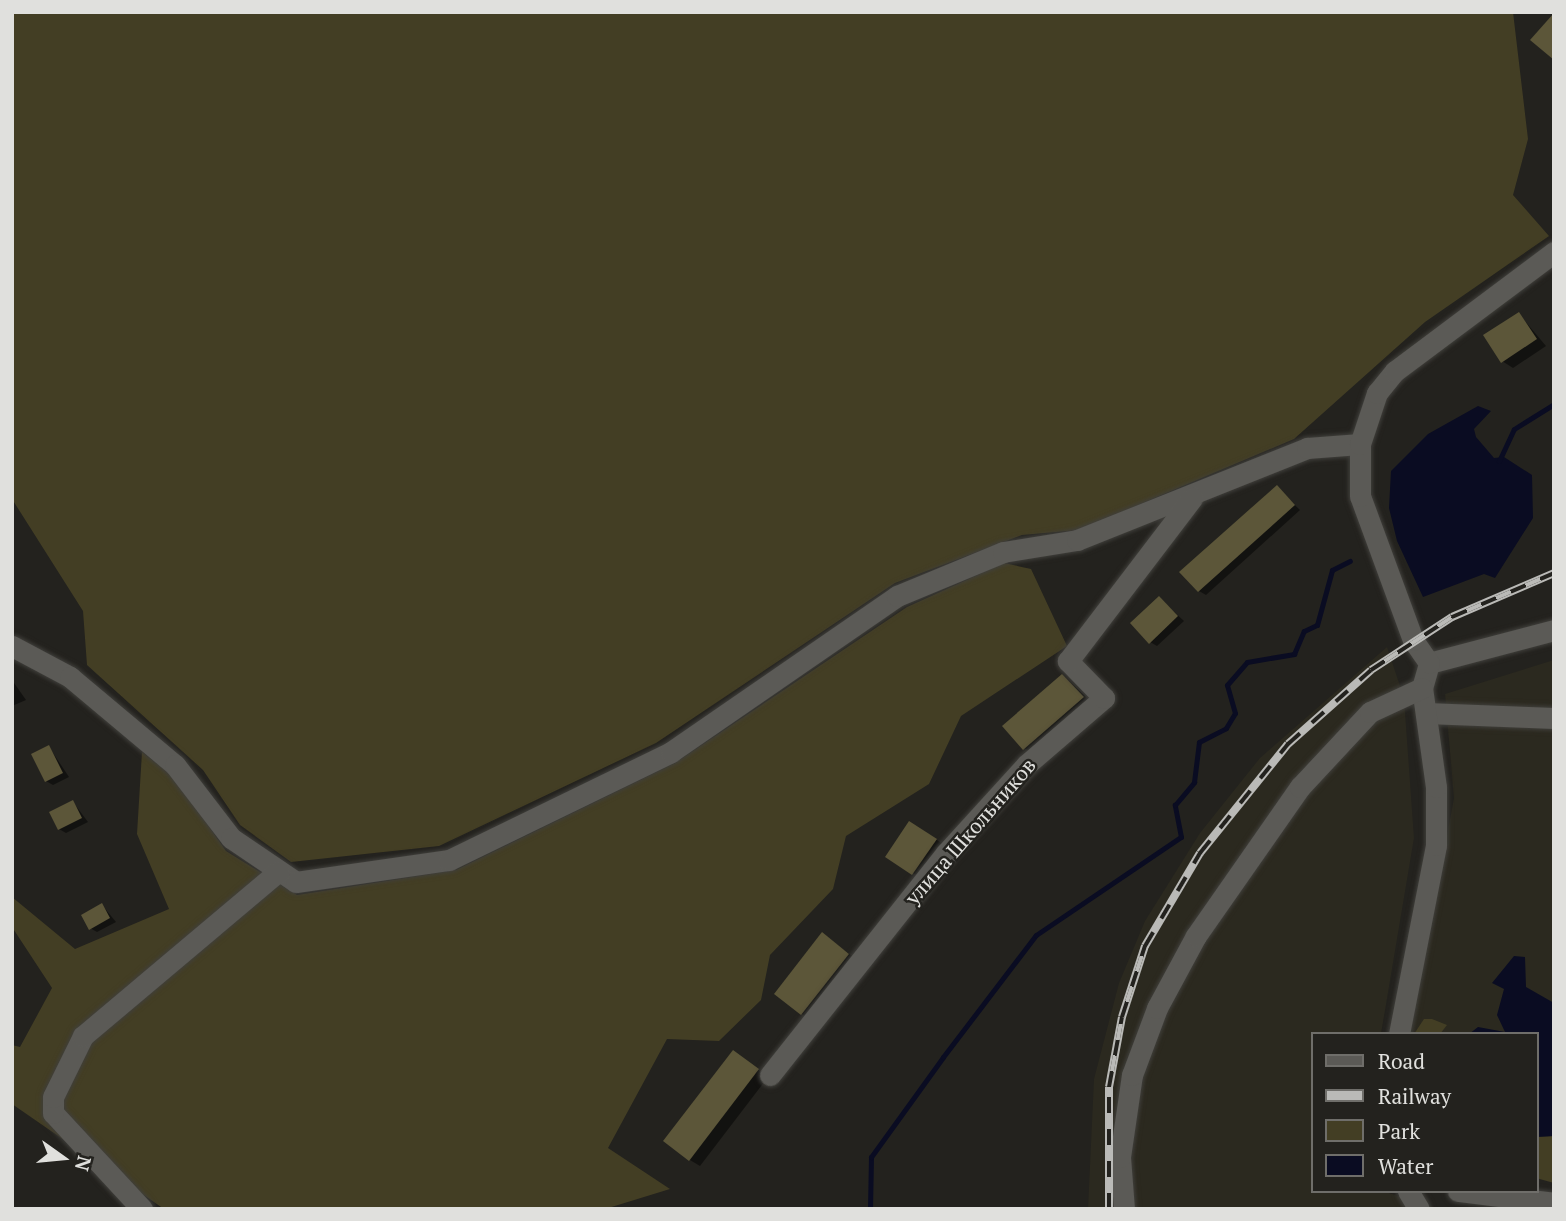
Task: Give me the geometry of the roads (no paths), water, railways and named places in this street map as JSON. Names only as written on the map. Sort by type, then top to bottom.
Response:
[{"type":"street","points":[[1429,663],[1413,640],[1360,496],[1360,444],[1377,393],[1395,371],[1554,252]]},
{"type":"street","name":"улица Школьников","points":[[770,1076],[946,853],[1026,765],[1104,698],[1068,661],[1192,498],[1307,448],[1360,444]]},
{"type":"street","points":[[12,646],[70,677],[175,765],[231,838],[296,882],[449,860],[671,752],[897,596],[1003,552],[1077,540],[1192,498]]},
{"type":"street","points":[[1429,663],[1554,630]]},
{"type":"street","points":[[1399,1032],[1436,845],[1437,787],[1422,688],[1429,663]]},
{"type":"street","points":[[1124,1209],[1120,1157],[1132,1075],[1157,1008],[1196,936],[1300,787],[1370,712],[1422,688]]},
{"type":"street","points":[[1426,713],[1554,718]]},
{"type":"street","points":[[142,1209],[53,1113],[54,1097],[83,1036],[279,871]]},
{"type":"street","points":[[1409,1193],[1419,1209]]},
{"type":"street","points":[[1474,1193],[1554,1203]]},
{"type":"water","points":[[1478,406],[1491,411],[1474,429],[1476,437],[1494,458],[1504,457],[1532,475],[1533,518],[1495,578],[1484,574],[1423,597],[1397,541],[1389,508],[1391,471],[1428,434]]},
{"type":"water","points":[[1514,956],[1525,957],[1526,987],[1554,1003],[1554,1136],[1538,1137],[1538,1032],[1505,1032],[1497,1015],[1504,989],[1492,983]]},
{"type":"water","points":[[1478,1027],[1505,1032],[1472,1032]]},
{"type":"waterway","points":[[1499,461],[1514,429],[1554,404]]},
{"type":"waterway","points":[[870,1209],[871,1157],[943,1057],[1036,935],[1181,837],[1175,805],[1194,782],[1199,742],[1226,728],[1235,713],[1227,685],[1247,662],[1294,654],[1304,631],[1317,625],[1332,570],[1350,561]]},
{"type":"railway","points":[[1109,1209],[1109,1087],[1122,1017],[1145,946],[1200,853],[1288,744],[1371,670],[1452,617],[1554,573]]}]
